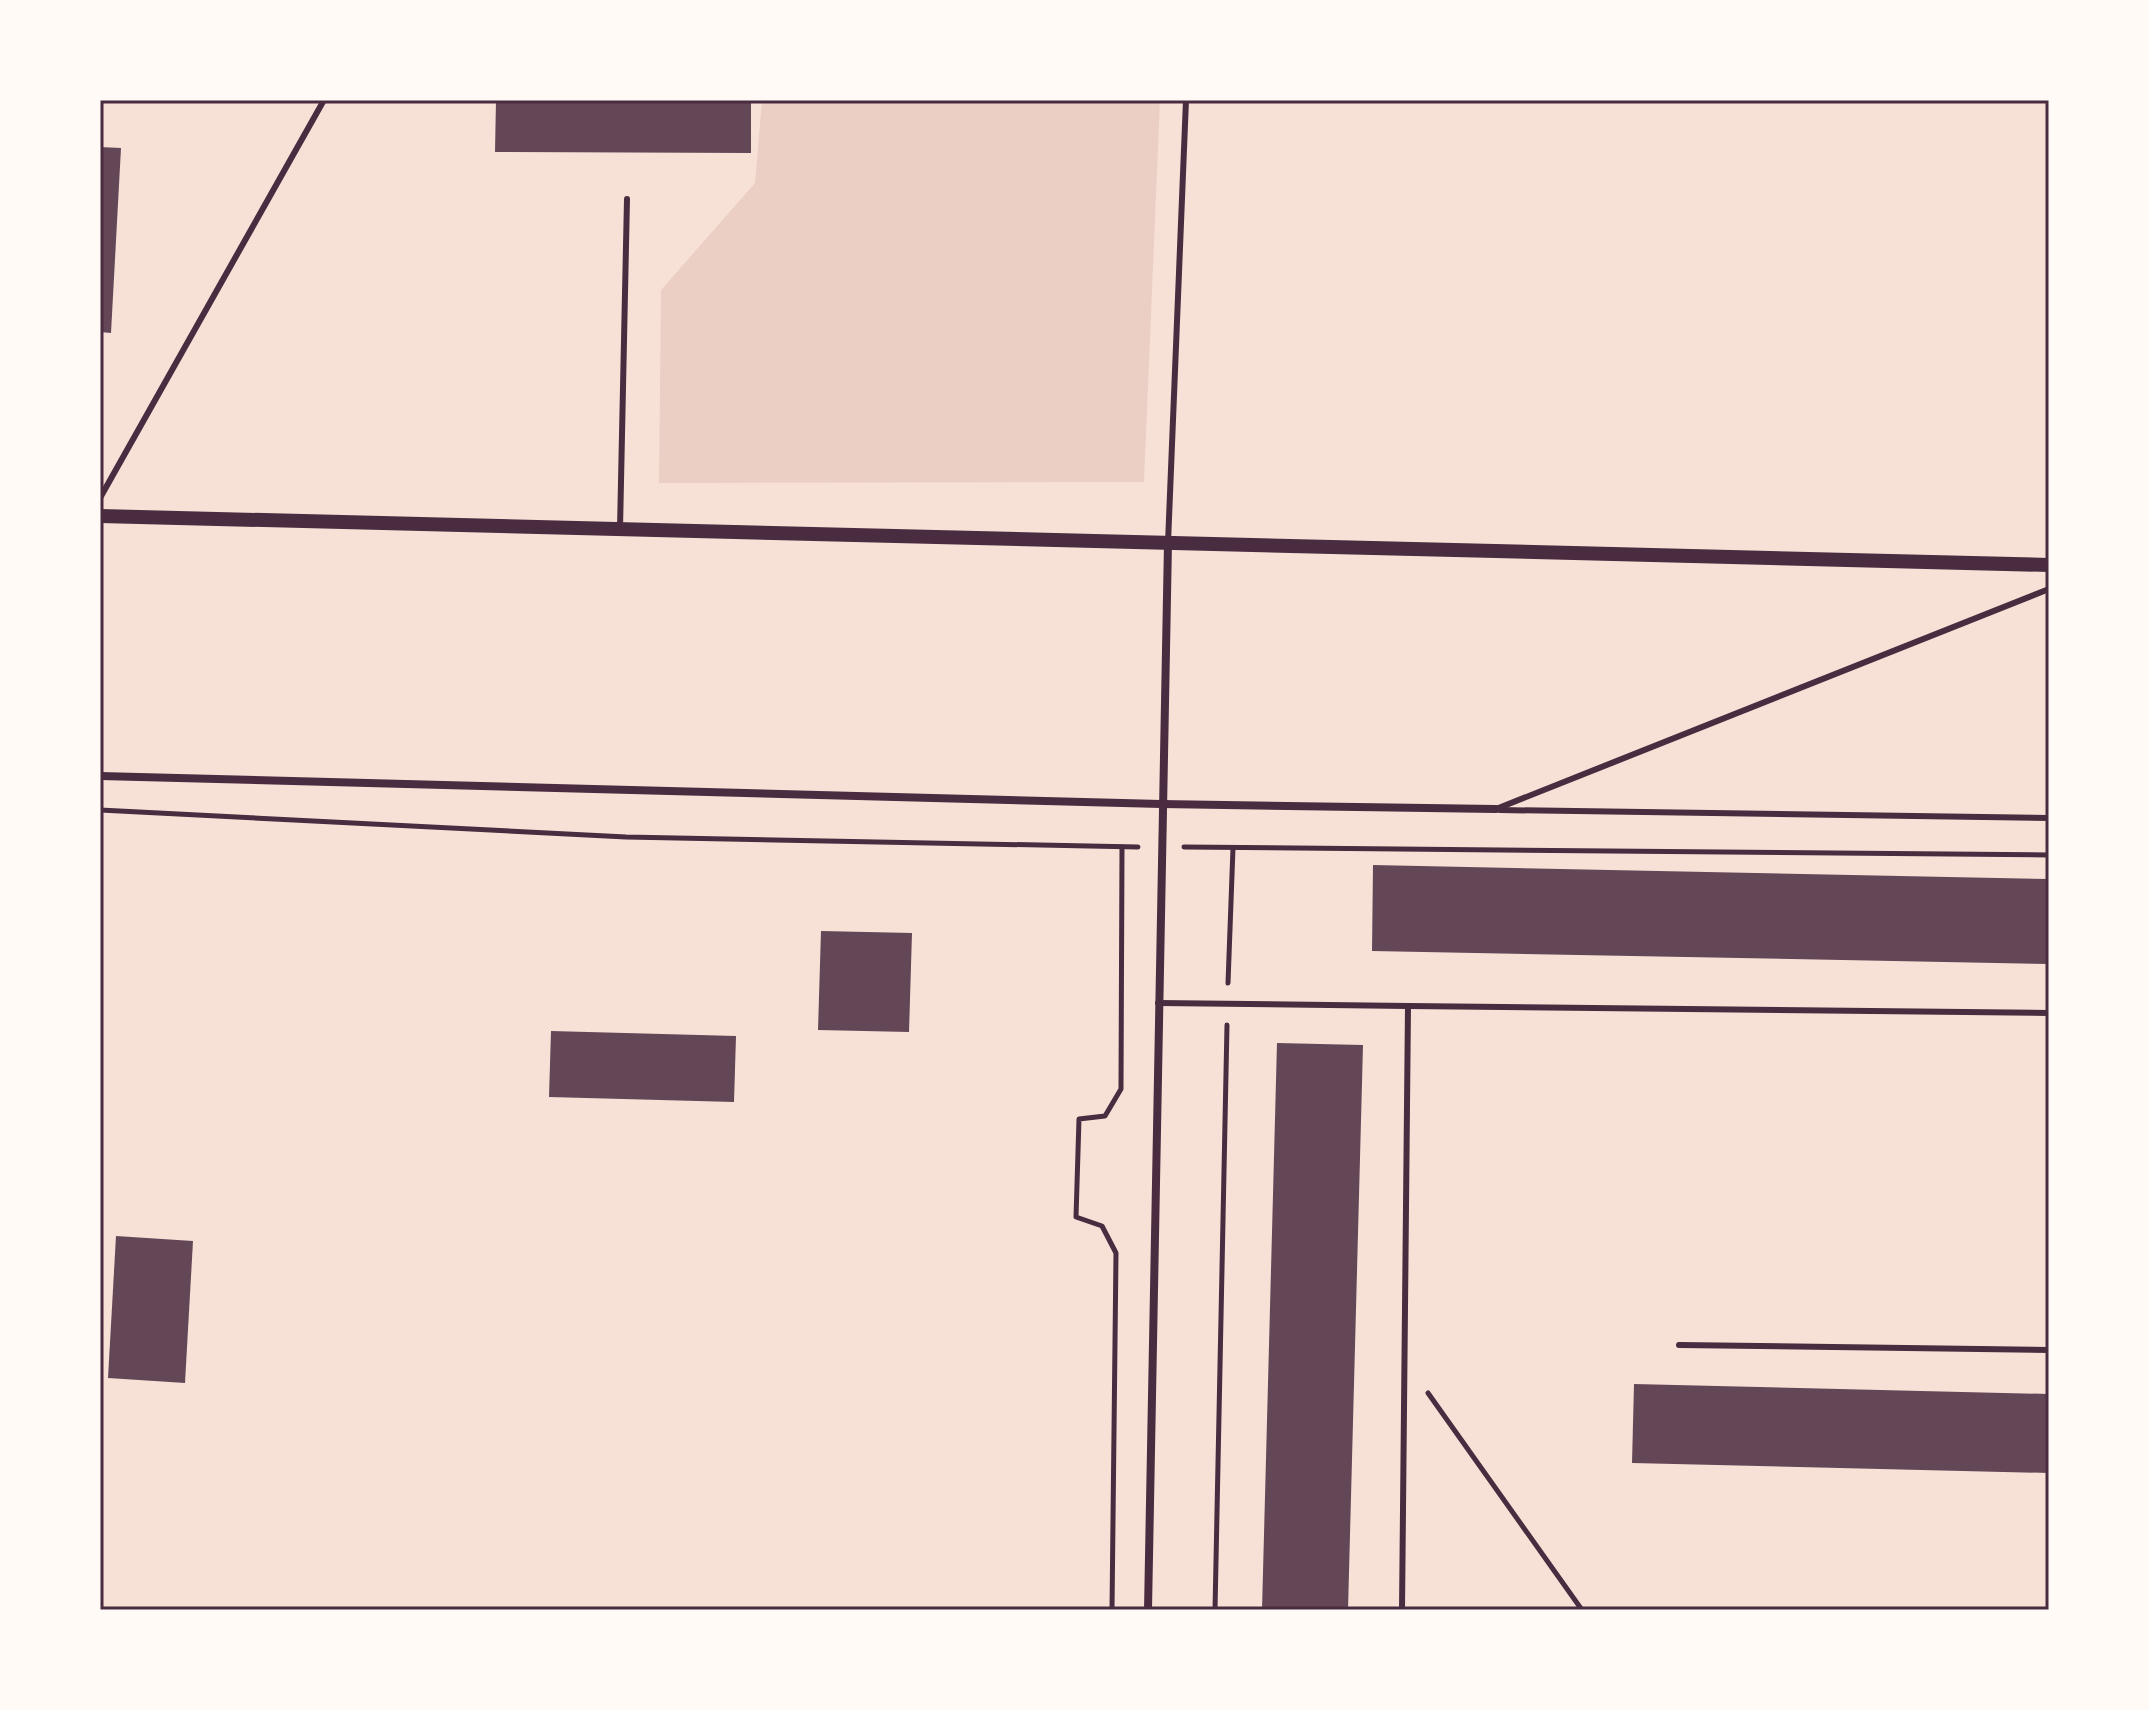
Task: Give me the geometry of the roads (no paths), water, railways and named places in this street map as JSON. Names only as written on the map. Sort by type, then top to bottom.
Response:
[{"type":"street","points":[[100,516],[2049,565]]},
{"type":"street","points":[[1148,1610],[1168,543]]},
{"type":"street","points":[[100,776],[1161,804],[1496,809]]},
{"type":"lane","points":[[100,498],[324,100]]},
{"type":"lane","points":[[1168,543],[1186,100]]},
{"type":"lane","points":[[620,529],[627,199]]},
{"type":"lane","points":[[1496,809],[2049,589]]},
{"type":"lane","points":[[1496,809],[2049,818]]},
{"type":"lane","points":[[1158,1003],[2049,1013]]},
{"type":"lane","points":[[1402,1610],[1408,1006]]},
{"type":"lane","points":[[1679,1345],[2049,1350]]}]
